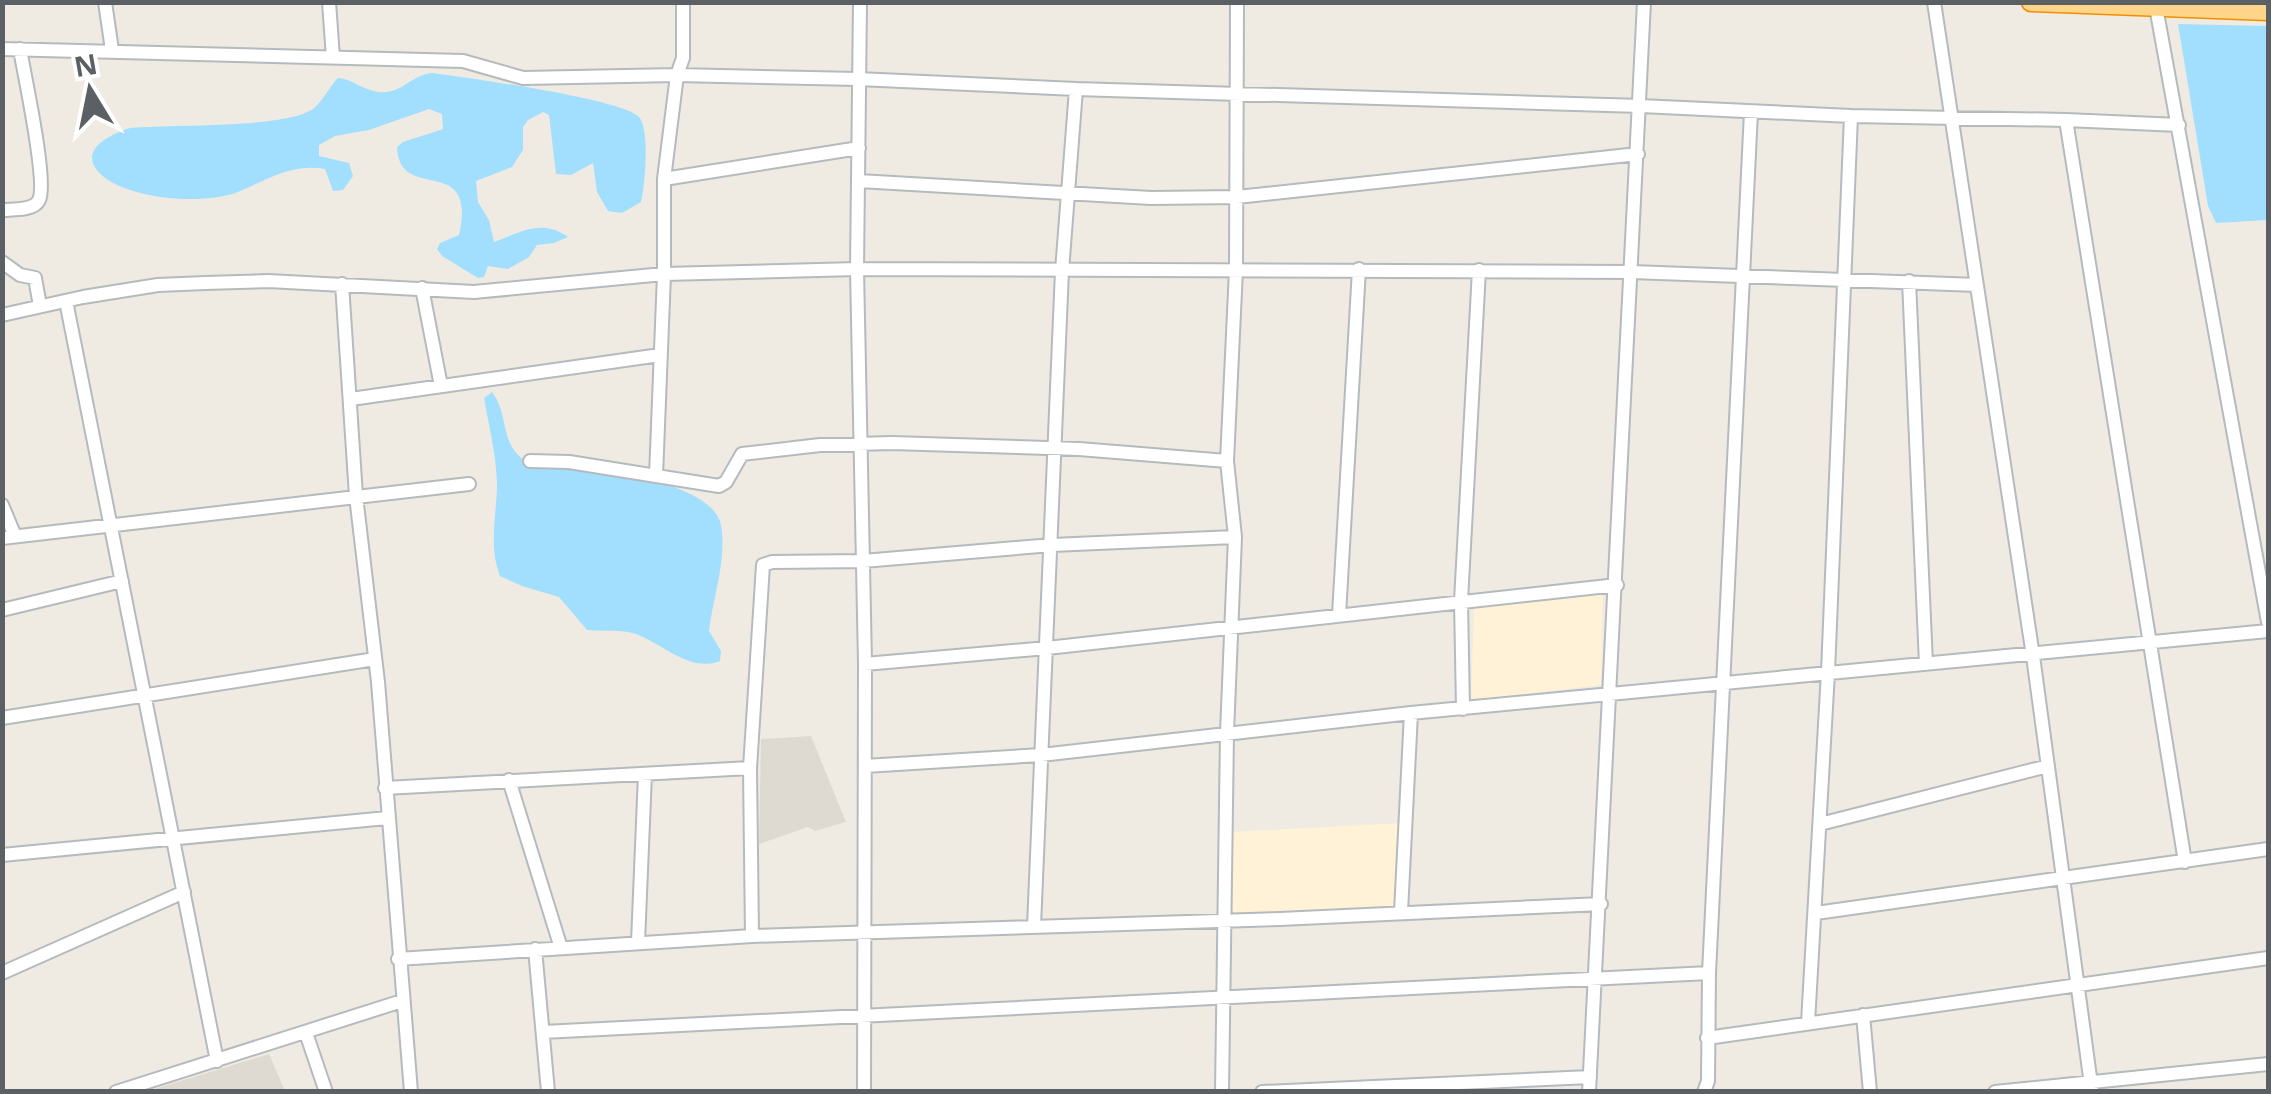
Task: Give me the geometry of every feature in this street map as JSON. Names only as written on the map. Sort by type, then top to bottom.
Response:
[{"type":"highway","points":[[2030,2],[2268,11]]},
{"type":"street","points":[[105,2],[112,50]]},
{"type":"street","points":[[329,2],[333,58]]},
{"type":"street","points":[[656,476],[664,179],[677,76],[684,58],[683,2]]},
{"type":"street","points":[[860,2],[857,269],[866,664],[864,1092]]},
{"type":"street","points":[[1222,1092],[1223,921],[1235,537],[1228,461],[1236,270],[1237,2]]},
{"type":"street","points":[[1262,1092],[1590,1084],[1644,2]]},
{"type":"street","points":[[1934,2],[2080,986],[2091,1086]]},
{"type":"street","points":[[2156,8],[2268,622]]},
{"type":"street","points":[[2,49],[463,61],[523,78],[858,79],[2178,125]]},
{"type":"street","points":[[2,210],[32,208],[39,202],[37,149],[20,49]]},
{"type":"street","points":[[1034,926],[1062,271],[1076,89]]},
{"type":"street","points":[[1704,1092],[1708,1081],[1709,974],[1752,112]]},
{"type":"street","points":[[1808,1023],[1828,672],[1850,116]]},
{"type":"street","points":[[2066,120],[2185,862]]},
{"type":"street","points":[[664,179],[859,148]]},
{"type":"street","points":[[859,181],[1152,198],[1236,197],[1638,154]]},
{"type":"street","points":[[2,262],[20,275],[34,278],[40,306]]},
{"type":"street","points":[[2,315],[158,285],[268,281],[474,292],[664,274],[857,269],[1632,272],[1977,285]]},
{"type":"street","points":[[1340,614],[1359,269]]},
{"type":"street","points":[[1463,709],[1461,601],[1479,270]]},
{"type":"street","points":[[1908,281],[1926,664]]},
{"type":"street","points":[[342,284],[356,496],[375,659],[411,1092]]},
{"type":"street","points":[[422,288],[440,386]]},
{"type":"street","points":[[66,301],[218,1061]]},
{"type":"street","points":[[351,399],[660,355]]},
{"type":"street","points":[[530,461],[569,462],[718,486],[726,482],[742,454],[859,443],[1055,449],[1228,461]]},
{"type":"street","points":[[2,505],[9,537],[469,484]]},
{"type":"street","points":[[752,936],[750,768],[763,565],[863,561],[1052,544],[1235,537]]},
{"type":"street","points":[[2,610],[122,581]]},
{"type":"street","points":[[866,664],[1616,586]]},
{"type":"street","points":[[865,766],[1041,754],[1412,713],[2032,656],[2268,630]]},
{"type":"street","points":[[2,718],[375,659]]},
{"type":"street","points":[[1400,912],[1412,713]]},
{"type":"street","points":[[1820,824],[2048,766]]},
{"type":"street","points":[[385,788],[750,768]]},
{"type":"street","points":[[638,942],[644,774]]},
{"type":"street","points":[[509,780],[562,948]]},
{"type":"street","points":[[2,855],[387,818]]},
{"type":"street","points":[[1816,913],[2268,850]]},
{"type":"street","points":[[2,973],[184,892]]},
{"type":"street","points":[[398,958],[752,936],[1601,904]]},
{"type":"street","points":[[535,949],[548,1092]]},
{"type":"street","points":[[1707,1038],[2268,958]]},
{"type":"street","points":[[543,1032],[1709,974]]},
{"type":"street","points":[[116,1092],[402,1001]]},
{"type":"street","points":[[1863,1014],[1870,1092]]},
{"type":"street","points":[[306,1033],[326,1092]]},
{"type":"street","points":[[1995,1092],[2091,1086],[2268,1064]]},
{"type":"shaded area","points":[[1603,593],[1601,685],[1471,700],[1474,606]]},
{"type":"shaded area","points":[[811,736],[846,822],[815,831],[808,827],[759,844],[761,739]]},
{"type":"shaded area","points":[[1402,823],[1397,909],[1229,916],[1230,832]]},
{"type":"shaded area","points":[[269,1054],[285,1091],[148,1091]]},
{"type":"water","points":[[2178,24],[2268,26],[2268,220],[2216,223],[2208,206]]},
{"type":"water","points":[[432,73],[575,96],[639,117],[646,145],[641,202],[622,213],[608,211],[597,192],[593,163],[571,175],[556,174],[549,115],[543,112],[523,127],[523,150],[512,167],[476,181],[478,202],[489,220],[494,242],[540,228],[568,237],[537,245],[529,257],[508,269],[488,266],[484,277],[478,278],[437,249],[440,243],[459,235],[462,209],[458,194],[448,186],[410,173],[401,164],[397,147],[403,142],[443,129],[442,114],[429,109],[369,130],[335,136],[319,145],[319,156],[349,163],[353,176],[343,190],[333,191],[325,169],[301,168],[224,196],[170,198],[117,185],[104,177],[92,160],[104,140],[130,128],[278,120],[313,109],[338,78],[386,92]]},
{"type":"water","points":[[492,392],[511,445],[524,460],[634,476],[692,495],[711,508],[721,525],[722,538],[709,631],[721,651],[720,661],[709,664],[687,660],[630,632],[587,630],[559,597],[500,576],[494,541],[496,472],[484,398]]}]
